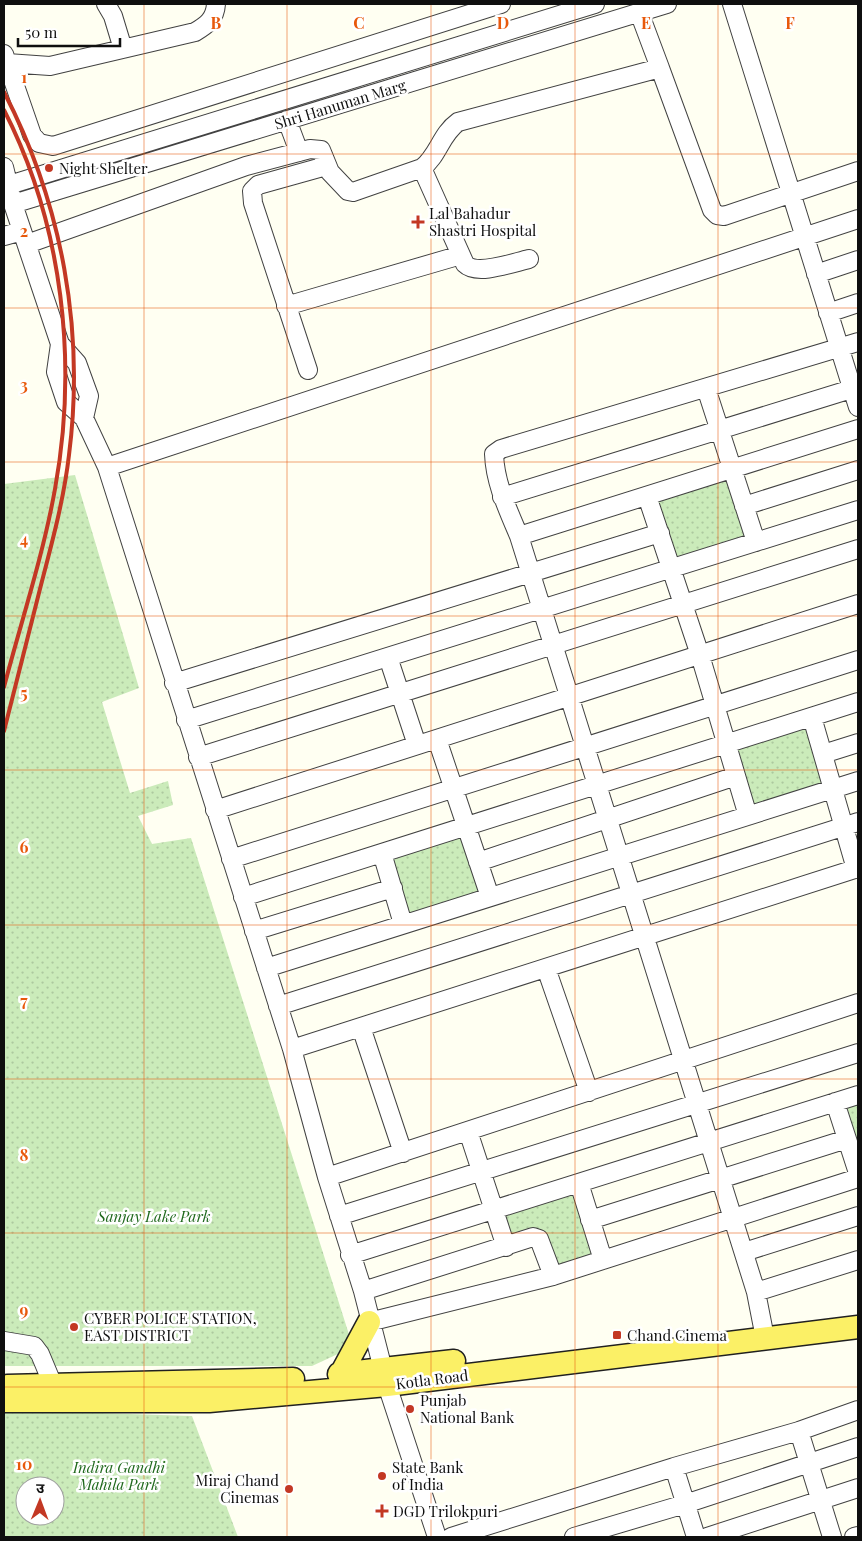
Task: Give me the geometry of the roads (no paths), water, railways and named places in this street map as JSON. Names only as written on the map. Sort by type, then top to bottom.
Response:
[{"type":"main road","name":"Kotla Road","points":[[764,1331],[858,1311]]},
{"type":"main road","points":[[341,1374],[369,1322]]},
{"type":"main road","name":"Kotla Road","points":[[4,1401],[209,1402],[385,1377],[764,1331],[858,1327]]},
{"type":"main road","name":"Kotla Road","points":[[4,1386],[232,1382],[341,1374],[385,1377]]},
{"type":"street","points":[[106,4],[113,16],[123,49]]},
{"type":"street","points":[[216,4],[212,20],[194,32],[50,66],[5,58],[32,135],[39,143],[53,146],[454,11],[501,4]]},
{"type":"street","name":"Shri Hanuman Marg","points":[[9,185],[595,4]]},
{"type":"street","name":"Shri Hanuman Marg","points":[[13,204],[667,4]]},
{"type":"street","points":[[732,4],[828,313],[855,388],[858,407]]},
{"type":"street","points":[[639,12],[712,210],[717,215],[724,216],[858,171]]},
{"type":"street","points":[[4,236],[24,237],[246,166],[310,149],[321,150],[326,166],[348,191],[353,192],[422,168],[428,163],[447,131],[458,122],[660,68]]},
{"type":"street","points":[[287,120],[299,152]]},
{"type":"street","points":[[308,370],[253,203],[252,191],[258,185],[326,166]]},
{"type":"street","points":[[4,168],[13,204],[60,344],[56,372],[66,402],[84,418],[107,468],[292,1049],[327,1177],[350,1255],[363,1291],[369,1322],[385,1377],[437,1537]]},
{"type":"street","points":[[422,168],[461,255],[470,269],[479,270],[528,259]]},
{"type":"street","points":[[107,468],[858,219]]},
{"type":"street","points":[[286,306],[461,255]]},
{"type":"street","points":[[816,274],[858,260]]},
{"type":"street","points":[[828,313],[858,303]]},
{"type":"street","points":[[764,1331],[756,1292],[744,1252],[520,536],[502,496],[494,466],[494,454],[502,449],[858,342]]},
{"type":"street","points":[[706,388],[756,542]]},
{"type":"street","points":[[502,496],[855,388]]},
{"type":"street","points":[[520,536],[858,429]]},
{"type":"street","points":[[744,506],[858,470]]},
{"type":"street","points":[[647,496],[700,655],[748,816]]},
{"type":"street","points":[[186,720],[858,510]]},
{"type":"street","points":[[174,683],[660,533]]},
{"type":"street","points":[[198,757],[858,549]]},
{"type":"street","points":[[215,810],[858,604]]},
{"type":"street","points":[[388,657],[417,745]]},
{"type":"street","points":[[230,859],[858,660]]},
{"type":"street","points":[[243,897],[858,702]]},
{"type":"street","points":[[292,1049],[857,868],[851,824],[833,789],[812,717]]},
{"type":"street","points":[[437,739],[490,897]]},
{"type":"street","points":[[823,754],[858,743]]},
{"type":"street","points":[[478,862],[736,776]]},
{"type":"street","points":[[266,968],[858,781]]},
{"type":"street","points":[[278,1006],[851,824]]},
{"type":"street","points":[[382,853],[403,924]]},
{"type":"street","points":[[254,931],[392,888]]},
{"type":"street","points":[[546,968],[589,1092]]},
{"type":"street","points":[[327,1177],[858,1004]]},
{"type":"street","points":[[361,1027],[403,1153]]},
{"type":"street","points":[[339,1216],[858,1054]]},
{"type":"street","points":[[350,1255],[858,1095]]},
{"type":"street","points":[[835,1102],[858,1173]]},
{"type":"street","points":[[468,1131],[506,1247]]},
{"type":"street","points":[[590,1220],[847,1140]]},
{"type":"street","points":[[369,1322],[553,1276],[858,1178]]},
{"type":"street","points":[[579,1183],[602,1260]]},
{"type":"street","points":[[744,1252],[858,1216]]},
{"type":"street","points":[[363,1291],[533,1237],[539,1239],[553,1276]]},
{"type":"street","points":[[756,1292],[858,1260]]},
{"type":"street","points":[[4,1341],[34,1346],[40,1354],[53,1385]]},
{"type":"street","points":[[451,1537],[674,1467],[799,1431],[858,1410]]},
{"type":"street","points":[[799,1431],[832,1537]]},
{"type":"street","points":[[574,1537],[685,1504],[858,1447]]},
{"type":"street","points":[[674,1467],[696,1537]]},
{"type":"street","points":[[707,1537],[858,1488]]},
{"type":"street","points":[[854,1537],[858,1536]]},
{"type":"railway","points":[[4,92],[41,178],[54,223],[71,315],[74,361],[73,408],[64,487],[54,534],[4,731]]},
{"type":"railway","points":[[4,110],[24,154],[40,200],[52,247],[60,295],[65,344],[65,393],[62,441],[55,489],[38,564],[4,687]]},
{"type":"place","name":"Night Shelter","points":[[49,168]]},
{"type":"place","name":"Lal Bahadur Shastri Hospital","points":[[418,222]]},
{"type":"place","name":"CYBER POLICE STATION, EAST DISTRICT","points":[[74,1327]]},
{"type":"place","name":"Chand Cinema","points":[[617,1335]]},
{"type":"place","name":"Punjab National Bank","points":[[410,1409]]},
{"type":"place","name":"State Bank of India","points":[[382,1476]]},
{"type":"place","name":"Miraj Chand Cinemas","points":[[289,1489]]},
{"type":"place","name":"DGD Trilokpuri","points":[[382,1511]]},
{"type":"park label","name":"Sanjay Lake Park","points":[[154,1216]]},
{"type":"park label","name":"Indira Gandhi Mahila Park","points":[[119,1476]]}]
